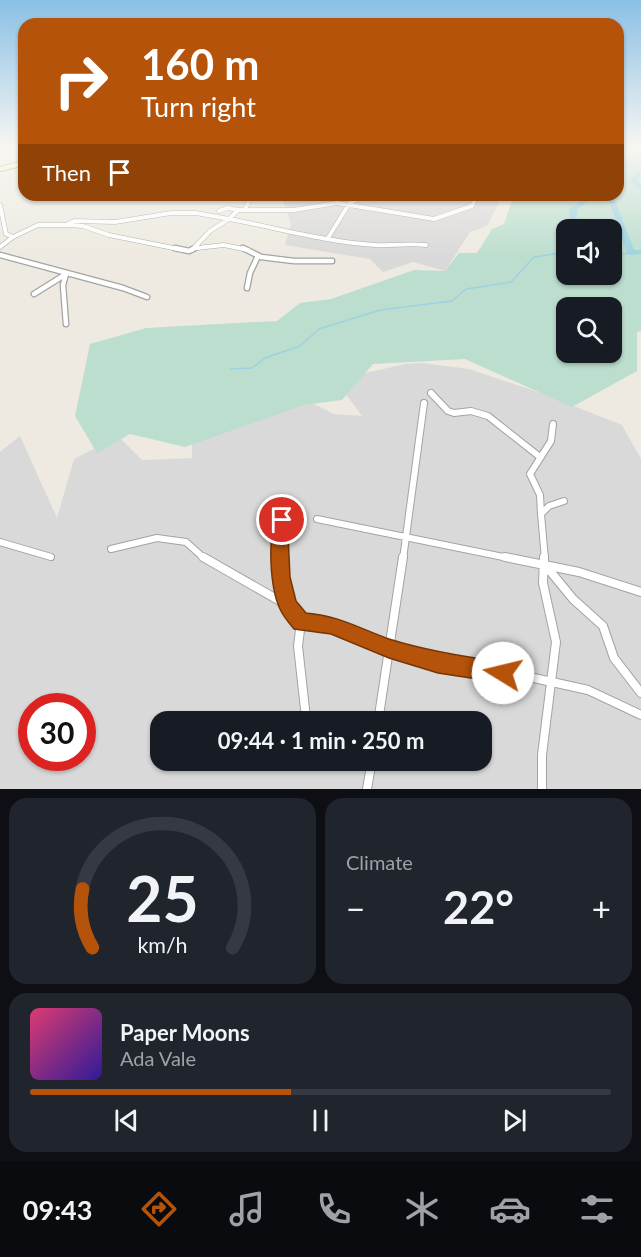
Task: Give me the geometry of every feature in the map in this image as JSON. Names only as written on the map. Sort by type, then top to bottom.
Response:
[{"type":"street","points":[[245,209],[249,201]]},
{"type":"street","points":[[328,238],[354,201]]},
{"type":"street","points":[[219,211],[228,208],[291,211],[330,203],[350,204],[434,219],[472,206],[474,202]]},
{"type":"street","points":[[0,205],[6,234],[13,237]]},
{"type":"street","points":[[194,249],[210,231],[229,219],[238,210]]},
{"type":"street","points":[[66,225],[74,221],[115,222],[171,213],[196,213],[377,245],[426,245]]},
{"type":"street","points":[[0,246],[38,225],[66,225],[83,226],[109,235],[183,250],[224,245],[247,249],[258,256],[294,261],[332,261]]},
{"type":"street","points":[[0,255],[123,288],[147,297]]},
{"type":"street","points":[[247,288],[250,273],[258,256]]},
{"type":"street","points":[[34,294],[66,274]]},
{"type":"street","points":[[66,274],[63,285],[66,324]]},
{"type":"street","points":[[430,393],[448,411],[454,413],[471,411],[488,416],[540,457]]},
{"type":"street","points":[[380,711],[420,444],[424,403]]},
{"type":"street","points":[[542,789],[542,755],[556,642],[545,599],[540,495],[530,474],[532,464],[554,440],[554,424]]},
{"type":"street","points":[[542,514],[549,506],[564,501]]},
{"type":"street","points":[[285,507],[280,534],[281,577],[287,605]]},
{"type":"street","points":[[317,519],[404,540],[545,565],[616,582],[641,592]]},
{"type":"street","points":[[111,549],[157,538],[186,542],[202,556],[287,605],[301,622],[298,646],[305,711]]},
{"type":"street","points":[[0,542],[51,557]]},
{"type":"street","points":[[545,565],[573,599],[603,626],[614,658],[641,693]]},
{"type":"street","points":[[301,622],[331,624],[389,648],[438,663],[551,681],[588,690],[641,715]]},
{"type":"street","points":[[367,789],[370,771]]},
{"type":"shaded area","points":[[283,201],[500,201],[487,226],[470,232],[445,271],[413,262],[383,272],[370,259],[285,245],[291,224]]},
{"type":"shaded area","points":[[423,363],[469,369],[541,393],[622,425],[641,459],[641,789],[0,789],[0,452],[20,436],[57,518],[74,459],[118,436],[142,460],[192,458],[192,436],[304,399],[334,414],[362,416],[345,393],[357,375],[405,364]]},
{"type":"green space","points":[[624,185],[641,185],[641,331],[637,332],[637,371],[572,407],[465,359],[373,364],[342,400],[304,405],[185,447],[130,434],[97,453],[75,416],[90,344],[146,328],[277,321],[300,303],[331,299],[414,270],[445,271],[459,253],[477,253],[492,229],[504,224],[512,201],[624,201]]},
{"type":"waterway","points":[[637,185],[641,188]]},
{"type":"waterway","points":[[573,219],[574,208],[586,201]]},
{"type":"waterway","points":[[612,201],[631,253],[641,252]]},
{"type":"waterway","points":[[622,254],[631,253]]},
{"type":"waterway","points":[[230,369],[252,368],[265,358],[300,346],[319,329],[380,310],[452,301],[466,289],[511,282],[534,257],[556,254]]},
{"type":"route","points":[[282,520],[281,577],[287,605],[301,622],[331,624],[389,648],[438,663],[503,673]]}]
